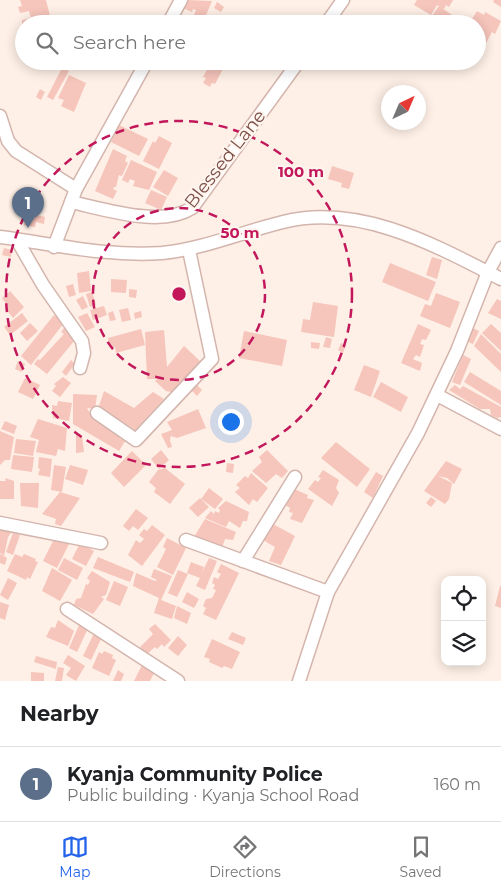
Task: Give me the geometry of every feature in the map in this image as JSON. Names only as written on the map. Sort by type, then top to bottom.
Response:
[{"type":"street","points":[[173,15],[181,0]]},
{"type":"street","points":[[332,15],[343,0]]},
{"type":"street","points":[[54,247],[76,189],[142,70]]},
{"type":"street","name":"Blessed Lane","points":[[71,202],[151,217],[178,215],[186,212],[192,208],[232,155],[293,70]]},
{"type":"street","points":[[0,116],[8,142],[16,151],[76,189]]},
{"type":"street","points":[[0,237],[54,247],[130,254],[189,250],[283,222],[307,217],[327,217],[378,224],[410,235],[501,279]]},
{"type":"street","points":[[17,240],[43,285],[82,340],[84,352],[80,368]]},
{"type":"street","points":[[299,681],[328,592],[418,433],[437,395],[488,272],[501,248]]},
{"type":"street","points":[[97,413],[136,440],[212,359],[189,250]]},
{"type":"street","points":[[437,395],[501,429]]},
{"type":"street","points":[[243,561],[295,478]]},
{"type":"street","points":[[0,523],[101,544]]},
{"type":"street","points":[[186,540],[328,592]]},
{"type":"street","points":[[67,609],[178,681]]},
{"type":"building","points":[[20,0],[46,0],[50,15],[30,15],[29,11],[20,13],[18,7],[22,6]]},
{"type":"building","points":[[187,0],[212,1],[206,15],[194,15],[196,10],[193,9],[192,12],[183,8]]},
{"type":"building","points":[[417,0],[453,0],[449,7],[446,5],[444,9],[437,5],[431,15],[414,5]]},
{"type":"building","points":[[494,0],[501,0],[501,7],[493,2]]},
{"type":"building","points":[[217,2],[224,7],[221,12],[214,8]]},
{"type":"building","points":[[439,6],[452,15],[433,15]]},
{"type":"building","points":[[477,11],[484,15],[475,15]]},
{"type":"building","points":[[485,12],[501,21],[495,34],[492,32],[486,43]]},
{"type":"building","points":[[61,70],[69,71],[53,100],[47,97]]},
{"type":"building","points":[[207,70],[222,70],[215,84],[212,83],[210,87],[203,83],[206,78],[203,77]]},
{"type":"building","points":[[69,75],[86,83],[74,112],[61,106],[64,100],[58,98]]},
{"type":"building","points":[[40,89],[45,92],[41,100],[36,97]]},
{"type":"building","points":[[119,125],[148,139],[139,156],[111,142]]},
{"type":"building","points":[[159,136],[172,143],[159,169],[143,161],[153,141],[155,143]]},
{"type":"building","points":[[113,149],[127,156],[125,161],[128,163],[122,176],[119,175],[116,187],[113,189],[117,191],[113,199],[95,191]]},
{"type":"building","points":[[131,160],[157,172],[149,190],[133,186],[135,181],[130,179],[128,183],[122,180]]},
{"type":"building","points":[[332,166],[354,173],[349,189],[341,187],[342,183],[328,179]]},
{"type":"building","points":[[164,170],[178,178],[168,196],[153,187]]},
{"type":"building","points":[[151,190],[167,197],[161,210],[145,203]]},
{"type":"building","points":[[27,213],[45,217],[44,224],[36,222],[35,227],[24,225]]},
{"type":"building","points":[[4,248],[12,250],[11,257],[2,255]]},
{"type":"building","points":[[432,257],[442,260],[437,279],[426,275]]},
{"type":"building","points":[[390,263],[436,282],[428,301],[382,282]]},
{"type":"building","points":[[89,271],[91,291],[79,293],[77,273]]},
{"type":"building","points":[[111,279],[127,280],[126,293],[111,292]]},
{"type":"building","points":[[73,284],[76,295],[69,297],[66,286]]},
{"type":"building","points":[[129,289],[137,290],[136,298],[129,297]]},
{"type":"building","points":[[10,291],[24,307],[13,318],[5,308],[8,306],[2,298]]},
{"type":"building","points":[[92,292],[96,305],[90,307],[86,294]]},
{"type":"building","points":[[436,293],[460,302],[450,328],[420,316],[425,304],[431,306]]},
{"type":"building","points":[[83,296],[88,307],[82,310],[76,300]]},
{"type":"building","points":[[497,299],[501,301],[501,319],[488,313]]},
{"type":"building","points":[[313,302],[338,306],[334,337],[301,332],[303,319],[310,320]]},
{"type":"building","points":[[104,306],[107,315],[93,320],[90,310]]},
{"type":"building","points":[[128,308],[131,320],[122,322],[119,310]]},
{"type":"building","points":[[113,311],[116,320],[110,321],[108,313]]},
{"type":"building","points":[[141,311],[142,317],[135,319],[134,313]]},
{"type":"building","points":[[22,313],[28,321],[10,335],[4,327]]},
{"type":"building","points":[[87,313],[95,327],[86,331],[78,317]]},
{"type":"building","points":[[54,315],[64,323],[31,365],[21,356]]},
{"type":"building","points":[[30,323],[38,331],[27,341],[20,333]]},
{"type":"building","points":[[67,324],[79,335],[47,374],[34,364],[64,334],[61,332]]},
{"type":"building","points":[[418,324],[431,330],[426,340],[422,339],[420,344],[424,345],[420,357],[416,355],[413,359],[422,363],[420,371],[401,363]]},
{"type":"building","points":[[491,324],[501,333],[501,351],[482,333]]},
{"type":"building","points":[[473,328],[479,331],[473,344],[466,341]]},
{"type":"building","points":[[141,329],[145,345],[116,353],[115,347],[110,348],[108,338]]},
{"type":"building","points":[[164,330],[167,367],[184,346],[200,361],[171,392],[166,391],[155,381],[157,379],[147,379],[145,332]]},
{"type":"building","points":[[244,331],[287,340],[282,366],[239,358]]},
{"type":"building","points":[[481,334],[501,354],[501,372],[474,346]]},
{"type":"building","points":[[326,337],[332,339],[330,348],[323,347]]},
{"type":"building","points":[[311,342],[320,343],[319,349],[311,348]]},
{"type":"building","points":[[341,343],[346,345],[343,353],[338,350]]},
{"type":"building","points":[[463,355],[471,359],[460,385],[452,382]]},
{"type":"building","points":[[71,360],[75,364],[66,376],[62,372]]},
{"type":"building","points":[[18,361],[25,364],[22,372],[15,369]]},
{"type":"building","points":[[364,365],[380,371],[371,397],[354,390]]},
{"type":"building","points":[[470,372],[501,391],[501,405],[464,382]]},
{"type":"building","points":[[63,377],[71,383],[60,397],[52,391],[56,386],[54,384]]},
{"type":"building","points":[[25,378],[40,385],[33,399],[18,392]]},
{"type":"building","points":[[381,382],[408,397],[401,412],[373,397]]},
{"type":"building","points":[[196,384],[202,390],[197,396],[191,390]]},
{"type":"building","points":[[455,385],[460,389],[463,386],[501,407],[501,417],[497,418],[491,415],[490,409],[480,409],[449,390]]},
{"type":"building","points":[[104,391],[134,408],[153,392],[164,399],[135,430],[99,406]]},
{"type":"building","points":[[73,394],[97,395],[95,409],[87,408],[93,419],[121,435],[119,438],[125,441],[119,451],[73,424]]},
{"type":"building","points":[[58,401],[72,403],[69,421],[53,418],[52,405],[57,406]]},
{"type":"building","points":[[198,409],[206,428],[177,438],[171,436],[172,447],[168,448],[161,434],[172,430],[167,422]]},
{"type":"building","points":[[38,419],[67,428],[65,451],[58,449],[56,456],[36,452],[39,440],[30,437]]},
{"type":"building","points":[[5,421],[17,426],[14,434],[1,429]]},
{"type":"building","points":[[0,431],[14,437],[10,460],[5,460],[0,465]]},
{"type":"building","points":[[76,435],[82,436],[84,452],[76,453]]},
{"type":"building","points":[[16,439],[36,441],[33,456],[14,453]]},
{"type":"building","points":[[336,442],[370,469],[357,487],[321,458]]},
{"type":"building","points":[[161,450],[169,460],[159,469],[151,459]]},
{"type":"building","points":[[267,450],[288,471],[282,478],[276,474],[266,483],[252,471],[262,462],[259,457]]},
{"type":"building","points":[[132,451],[146,465],[124,487],[111,473]]},
{"type":"building","points":[[13,455],[34,457],[32,472],[11,469]]},
{"type":"building","points":[[39,457],[52,459],[50,477],[38,475],[40,469],[38,468]]},
{"type":"building","points":[[446,461],[462,469],[454,484],[447,478],[438,476],[452,483],[449,499],[445,504],[424,491]]},
{"type":"building","points":[[227,463],[234,464],[233,473],[226,472]]},
{"type":"building","points":[[54,465],[66,467],[62,492],[51,490]]},
{"type":"building","points":[[70,465],[88,470],[83,485],[65,479]]},
{"type":"building","points":[[165,468],[185,484],[170,504],[154,492],[156,488],[149,482],[158,470]]},
{"type":"building","points":[[323,470],[339,480],[336,488],[339,493],[332,506],[308,489],[315,480],[318,482],[321,478],[318,477]]},
{"type":"building","points":[[376,472],[383,476],[373,498],[364,492]]},
{"type":"building","points":[[251,473],[268,488],[257,502],[253,499],[249,505],[235,492],[240,488],[236,485],[245,476],[248,478]]},
{"type":"building","points":[[5,478],[14,481],[14,499],[0,499],[0,481],[6,481]]},
{"type":"building","points":[[20,483],[39,483],[38,508],[21,506]]},
{"type":"building","points":[[209,488],[223,499],[215,509],[201,499]]},
{"type":"building","points":[[292,488],[308,495],[307,498],[314,500],[302,523],[290,519],[293,513],[289,512],[290,508],[285,505]]},
{"type":"building","points":[[60,492],[80,498],[61,526],[55,524],[56,519],[42,514]]},
{"type":"building","points":[[431,497],[436,501],[431,507],[426,503]]},
{"type":"building","points":[[200,498],[209,507],[198,517],[189,508]]},
{"type":"building","points":[[226,501],[249,512],[247,521],[243,521],[240,528],[229,521],[226,527],[205,518],[211,511],[214,514],[215,511],[219,513],[220,510],[218,508]]},
{"type":"building","points":[[136,509],[148,518],[138,530],[133,526],[129,531],[123,526]]},
{"type":"building","points":[[205,519],[236,532],[233,540],[225,539],[222,548],[194,537]]},
{"type":"building","points":[[271,523],[295,536],[281,565],[269,561],[275,547],[261,539]]},
{"type":"building","points":[[152,525],[165,535],[142,566],[128,555],[136,540],[140,543],[144,539],[139,535],[144,529],[147,531]]},
{"type":"building","points":[[15,528],[8,537],[4,556],[0,553],[0,529]]},
{"type":"building","points":[[13,533],[20,535],[13,555],[6,552]]},
{"type":"building","points":[[55,537],[69,544],[57,568],[43,561]]},
{"type":"building","points":[[167,538],[186,548],[173,575],[157,567],[166,549],[163,547]]},
{"type":"building","points":[[80,543],[94,551],[86,566],[72,559]]},
{"type":"building","points":[[0,554],[7,558],[5,565],[0,563]]},
{"type":"building","points":[[15,554],[22,557],[24,554],[36,559],[35,561],[38,562],[30,579],[27,577],[26,580],[7,571]]},
{"type":"building","points":[[98,557],[134,572],[130,582],[93,568]]},
{"type":"building","points":[[64,558],[83,568],[77,580],[58,570]]},
{"type":"building","points":[[209,558],[217,561],[205,590],[196,586],[200,578],[187,573],[191,562],[204,567],[201,575]]},
{"type":"building","points":[[221,564],[239,573],[216,620],[203,614],[206,608],[203,606],[206,599],[212,598],[216,590],[213,589],[215,585],[212,583],[214,577],[218,579],[221,574],[217,572]]},
{"type":"building","points":[[52,568],[72,580],[60,601],[42,591]]},
{"type":"building","points":[[154,569],[172,576],[161,600],[176,606],[172,619],[154,613],[159,598],[133,586],[136,573],[155,581],[157,580],[151,577]]},
{"type":"building","points":[[178,570],[188,574],[177,597],[168,593]]},
{"type":"building","points":[[92,571],[110,582],[106,595],[101,597],[104,599],[93,614],[74,605],[76,599],[81,598],[86,584],[88,585],[90,581],[87,578]]},
{"type":"building","points":[[8,578],[17,583],[8,600],[0,595]]},
{"type":"building","points":[[114,581],[128,587],[120,606],[106,600]]},
{"type":"building","points":[[501,586],[501,608],[495,606]]},
{"type":"building","points":[[187,592],[199,599],[194,608],[182,602]]},
{"type":"building","points":[[0,602],[9,605],[5,620],[0,618]]},
{"type":"building","points":[[177,606],[191,613],[187,624],[174,618]]},
{"type":"building","points":[[58,620],[74,631],[68,646],[46,637],[51,627],[55,628]]},
{"type":"building","points":[[80,623],[89,626],[77,652],[69,648]]},
{"type":"building","points":[[155,624],[171,640],[164,647],[162,644],[147,654],[140,647],[153,634],[149,629]]},
{"type":"building","points":[[95,631],[103,635],[91,660],[83,656]]},
{"type":"building","points":[[232,632],[246,638],[243,645],[228,639]]},
{"type":"building","points":[[178,636],[187,645],[178,656],[168,648]]},
{"type":"building","points":[[212,639],[240,652],[232,669],[224,666],[222,668],[209,662],[210,659],[204,657]]},
{"type":"building","points":[[104,651],[113,655],[112,658],[116,660],[109,676],[92,668],[99,652],[102,654]]},
{"type":"building","points":[[68,655],[85,666],[76,681],[66,675],[71,668],[63,663]]},
{"type":"building","points":[[36,656],[57,662],[56,669],[34,662]]},
{"type":"building","points":[[143,663],[155,671],[150,681],[134,681]]},
{"type":"building","points":[[58,667],[64,668],[62,681],[55,681]]},
{"type":"building","points":[[118,670],[124,674],[121,681],[113,681]]},
{"type":"building","points":[[31,672],[44,673],[44,681],[31,681]]},
{"type":"place","name":"Kyanja Community Police","points":[[28,228]]}]
